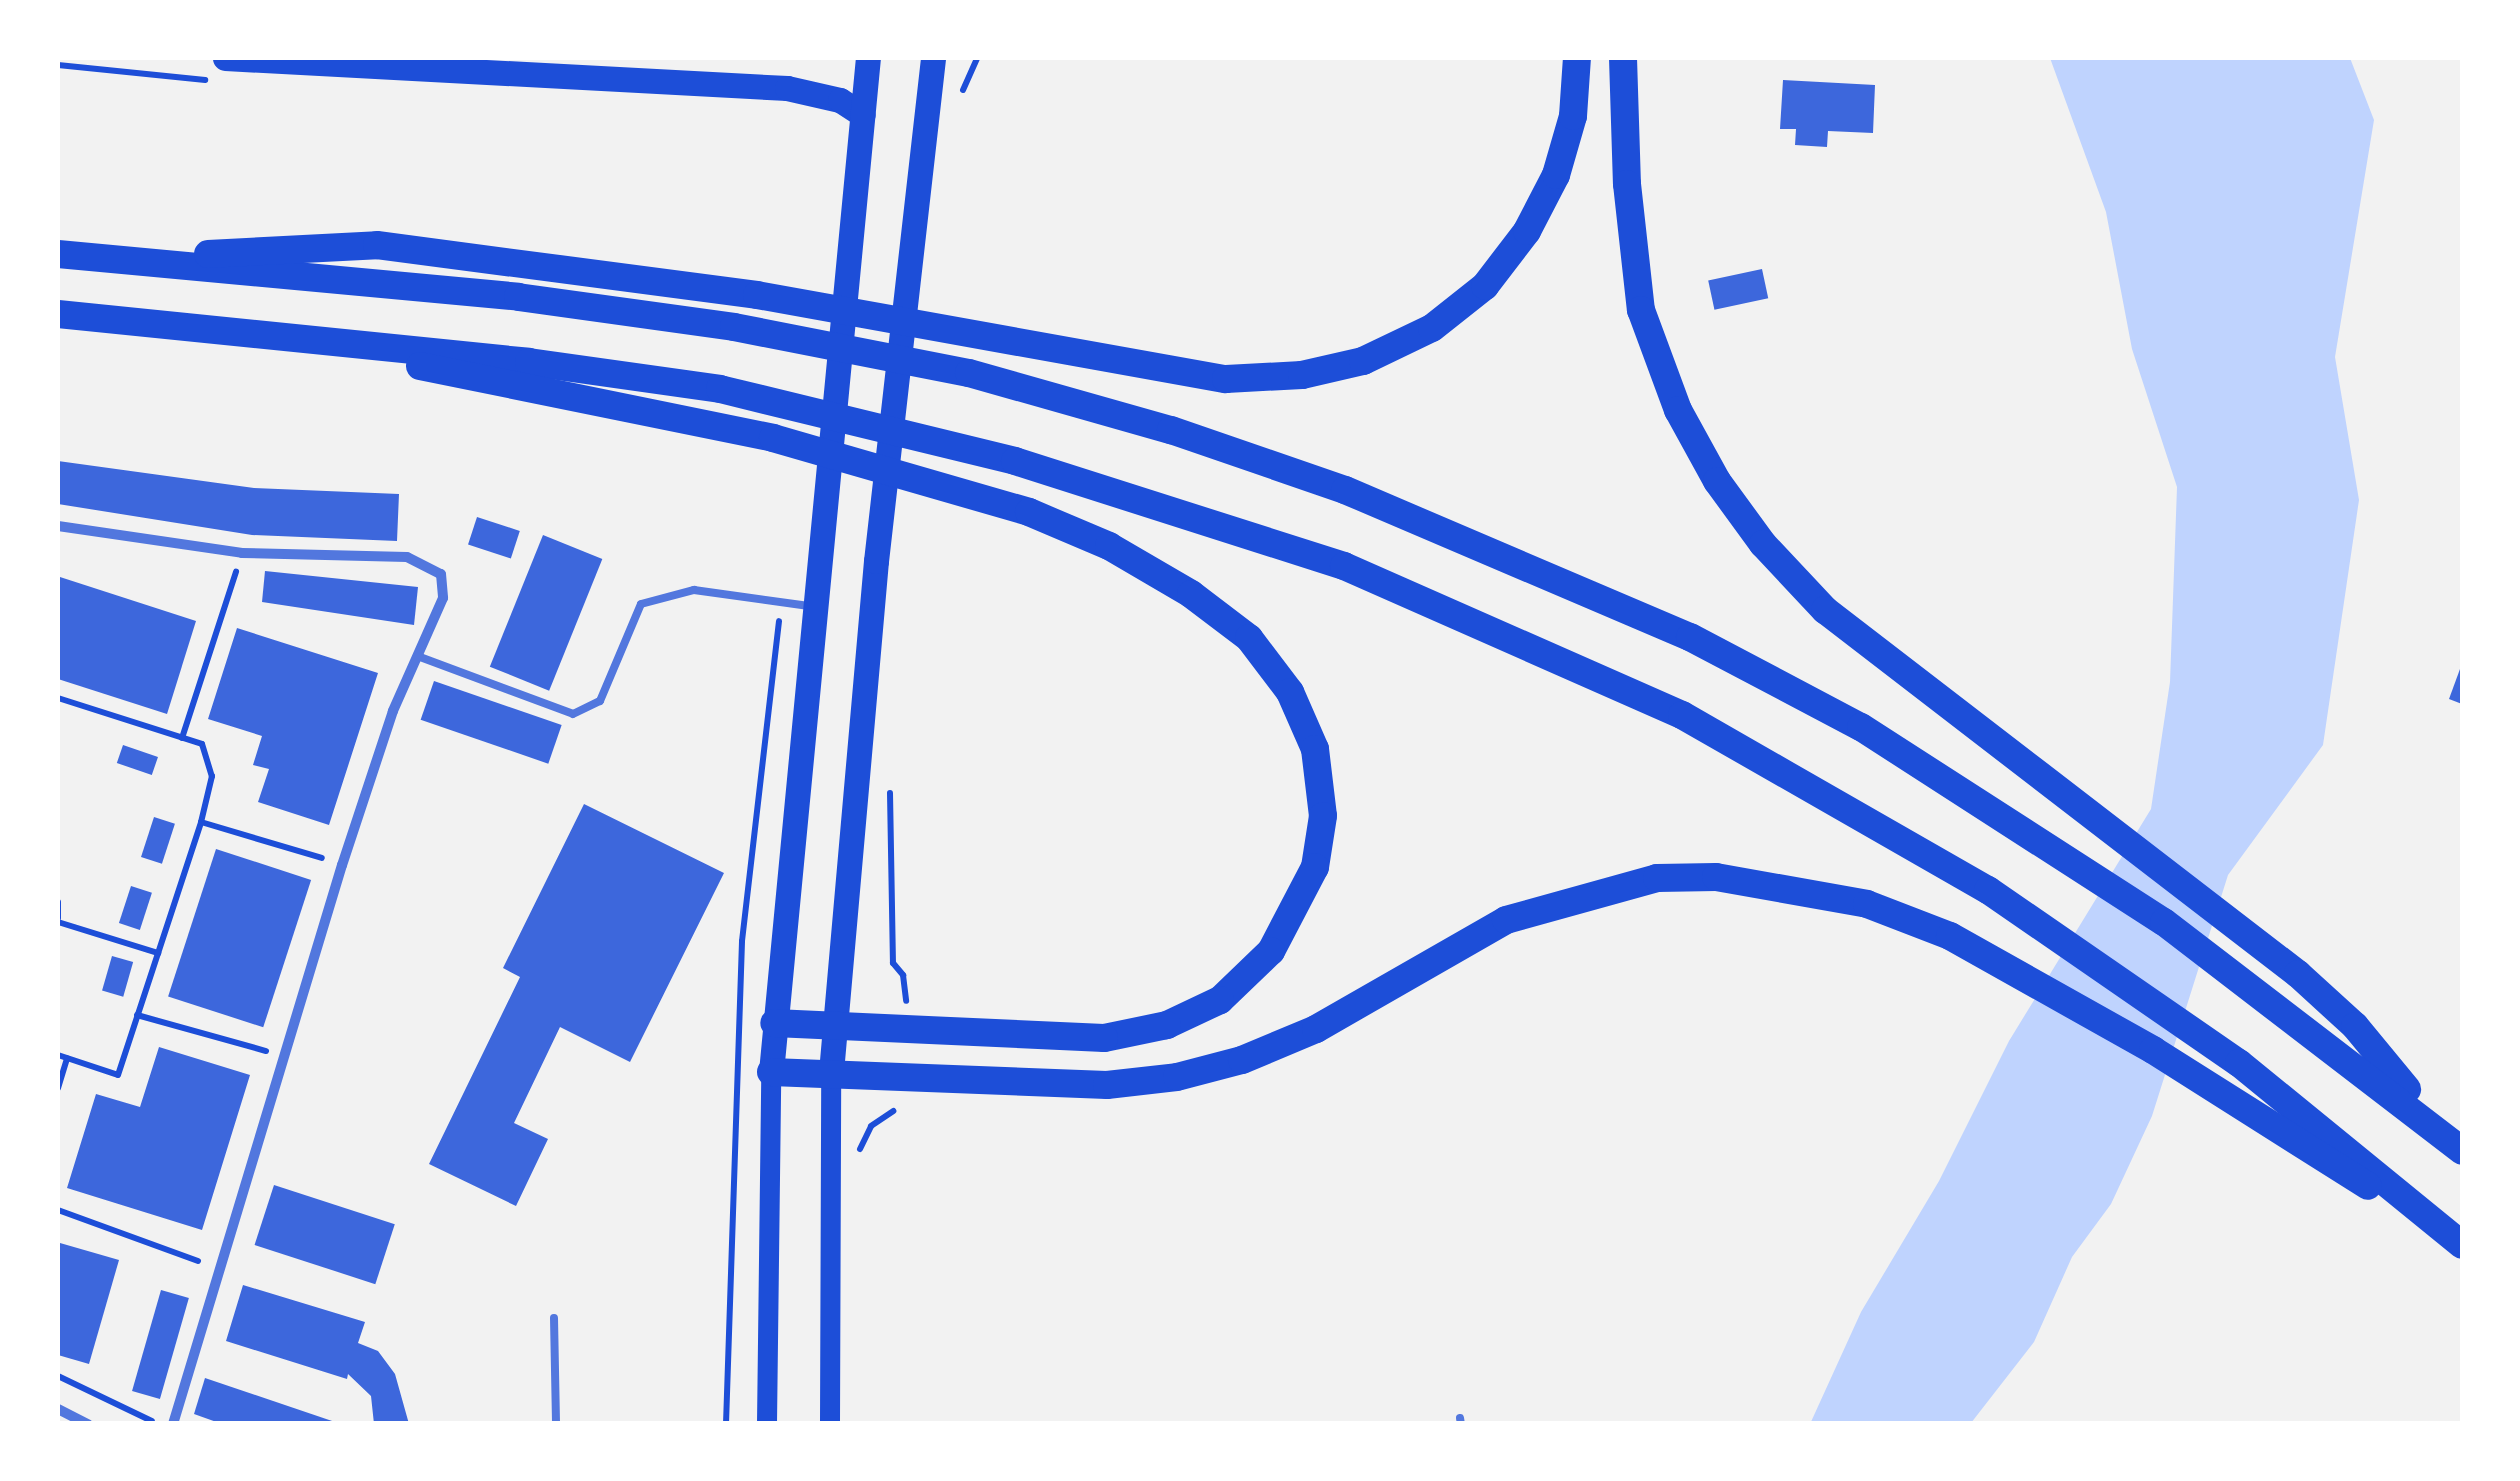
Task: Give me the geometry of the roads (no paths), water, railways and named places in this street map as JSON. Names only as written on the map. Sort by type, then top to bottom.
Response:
[{"type":"highway","points":[[116,258],[377,244],[757,295],[1208,376],[1302,376],[1362,361],[1432,328],[1485,286],[1528,231],[1556,174],[1573,116],[1577,58]]},
{"type":"highway","points":[[1623,58],[1626,184],[1640,310],[1678,410],[1717,481],[1825,610],[2298,974],[2354,1026],[2452,1142]]},
{"type":"highway","points":[[58,254],[518,297],[734,327],[968,373],[1171,430],[1344,490],[1690,637],[1861,727],[2031,832],[2272,1002],[2452,1142]]},
{"type":"highway","points":[[58,314],[720,389],[1016,461],[1344,566],[1646,698],[1988,890],[2239,1063],[2462,1246]]},
{"type":"highway","points":[[272,336],[773,438],[943,482],[1109,546],[1191,594],[1249,638],[1290,692],[1315,748],[1323,816],[1315,867],[1295,912],[1271,951],[1220,1000],[1166,1025],[1104,1038],[774,1023]]},
{"type":"highway","points":[[771,1072],[1107,1086],[1178,1077],[1242,1060],[1316,1028],[1506,920],[1658,878],[1778,884],[1867,904],[1950,936],[2223,1094],[2462,1246]]},
{"type":"main road","points":[[225,58],[787,88],[840,100],[862,115]]},
{"type":"main road","points":[[767,1424],[774,1023],[868,58]]},
{"type":"main road","points":[[830,1424],[834,1028],[876,562],[933,58]]},
{"type":"street","points":[[58,526],[242,553],[407,557],[441,574],[443,598],[394,711],[342,865],[218,1267],[174,1424]]},
{"type":"street","points":[[58,1409],[88,1424]]},
{"type":"lane","points":[[420,657],[573,714],[600,700],[641,604],[694,590],[813,607]]},
{"type":"lane","points":[[554,1318],[556,1424]]},
{"type":"water","points":[[2050,58],[2350,58],[2374,120],[2335,357],[2359,500],[2323,745],[2228,875],[2152,1116],[2111,1204],[2072,1257],[2034,1342],[1971,1423],[1810,1424],[1861,1312],[1939,1181],[2009,1041],[2151,809],[2170,682],[2177,487],[2132,349],[2106,212]]}]
